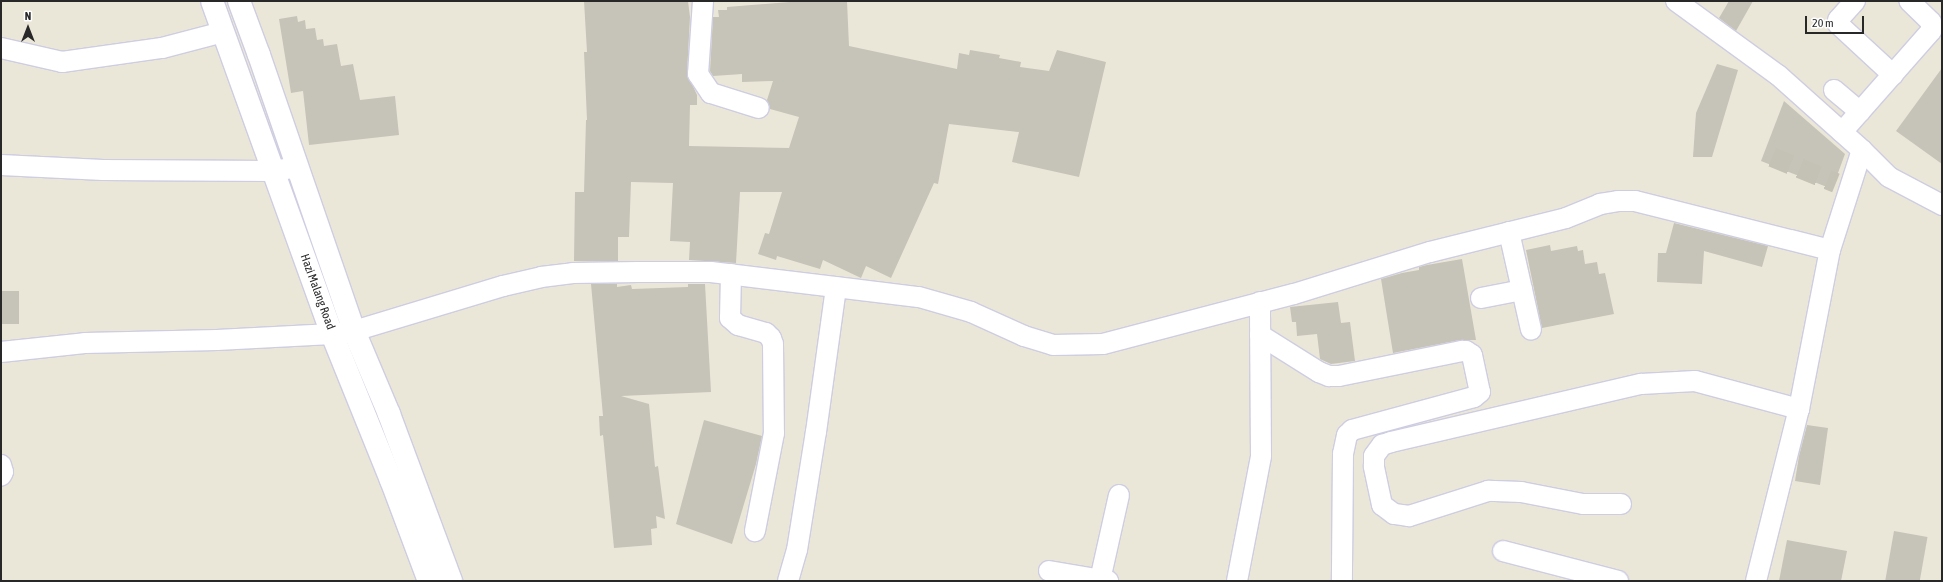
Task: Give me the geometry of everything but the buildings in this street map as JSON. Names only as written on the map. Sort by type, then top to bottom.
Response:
[{"type":"main road","name":"Hazi Malang Road","points":[[212,1],[332,334],[391,480],[429,581]]},
{"type":"main road","name":"Hazi Malang Road","points":[[239,1],[354,331],[390,414],[451,581]]},
{"type":"street","points":[[703,1],[698,74],[712,92],[759,108]]},
{"type":"street","points":[[1676,1],[1778,75],[1862,150],[1889,177],[1942,205]]},
{"type":"street","points":[[1855,1],[1838,20],[1838,24],[1893,74]]},
{"type":"street","points":[[1842,132],[1931,31],[1931,22],[1909,1]]},
{"type":"street","points":[[1,48],[62,62],[162,48],[223,32]]},
{"type":"street","points":[[1834,90],[1860,112]]},
{"type":"street","points":[[1756,581],[1799,409],[1843,186],[1862,150]]},
{"type":"street","points":[[1,164],[103,170],[273,171],[298,167]]},
{"type":"street","points":[[1,352],[86,343],[332,334],[354,331],[503,286],[541,277],[573,273],[711,272],[919,297],[971,312],[1024,336],[1053,345],[1103,344],[1294,294],[1430,252],[1566,218],[1600,204],[1618,201],[1635,201],[1830,250]]},
{"type":"street","points":[[1509,232],[1531,330]]},
{"type":"street","points":[[731,274],[730,318],[738,325],[766,334],[771,338],[773,344],[774,433],[755,531]]},
{"type":"street","points":[[788,581],[797,550],[816,432],[836,287]]},
{"type":"street","points":[[1481,298],[1522,290]]},
{"type":"street","points":[[1237,581],[1260,456],[1260,302]]},
{"type":"street","points":[[1260,336],[1329,376],[1339,376],[1462,351],[1466,351],[1472,355],[1480,392],[1474,397],[1352,430],[1347,435],[1343,454],[1342,581]]},
{"type":"street","points":[[1621,504],[1583,504],[1507,490],[1488,491],[1409,516],[1394,514],[1385,509],[1382,505],[1374,466],[1374,456],[1382,445],[1390,442],[1641,384],[1695,382],[1799,409]]},
{"type":"street","points":[[1,465],[3,472],[1,476]]},
{"type":"street","points":[[1049,571],[1104,580],[1119,496]]},
{"type":"street","points":[[1503,551],[1618,581]]},
{"type":"tunnel","points":[[1772,157],[1836,183]]}]
